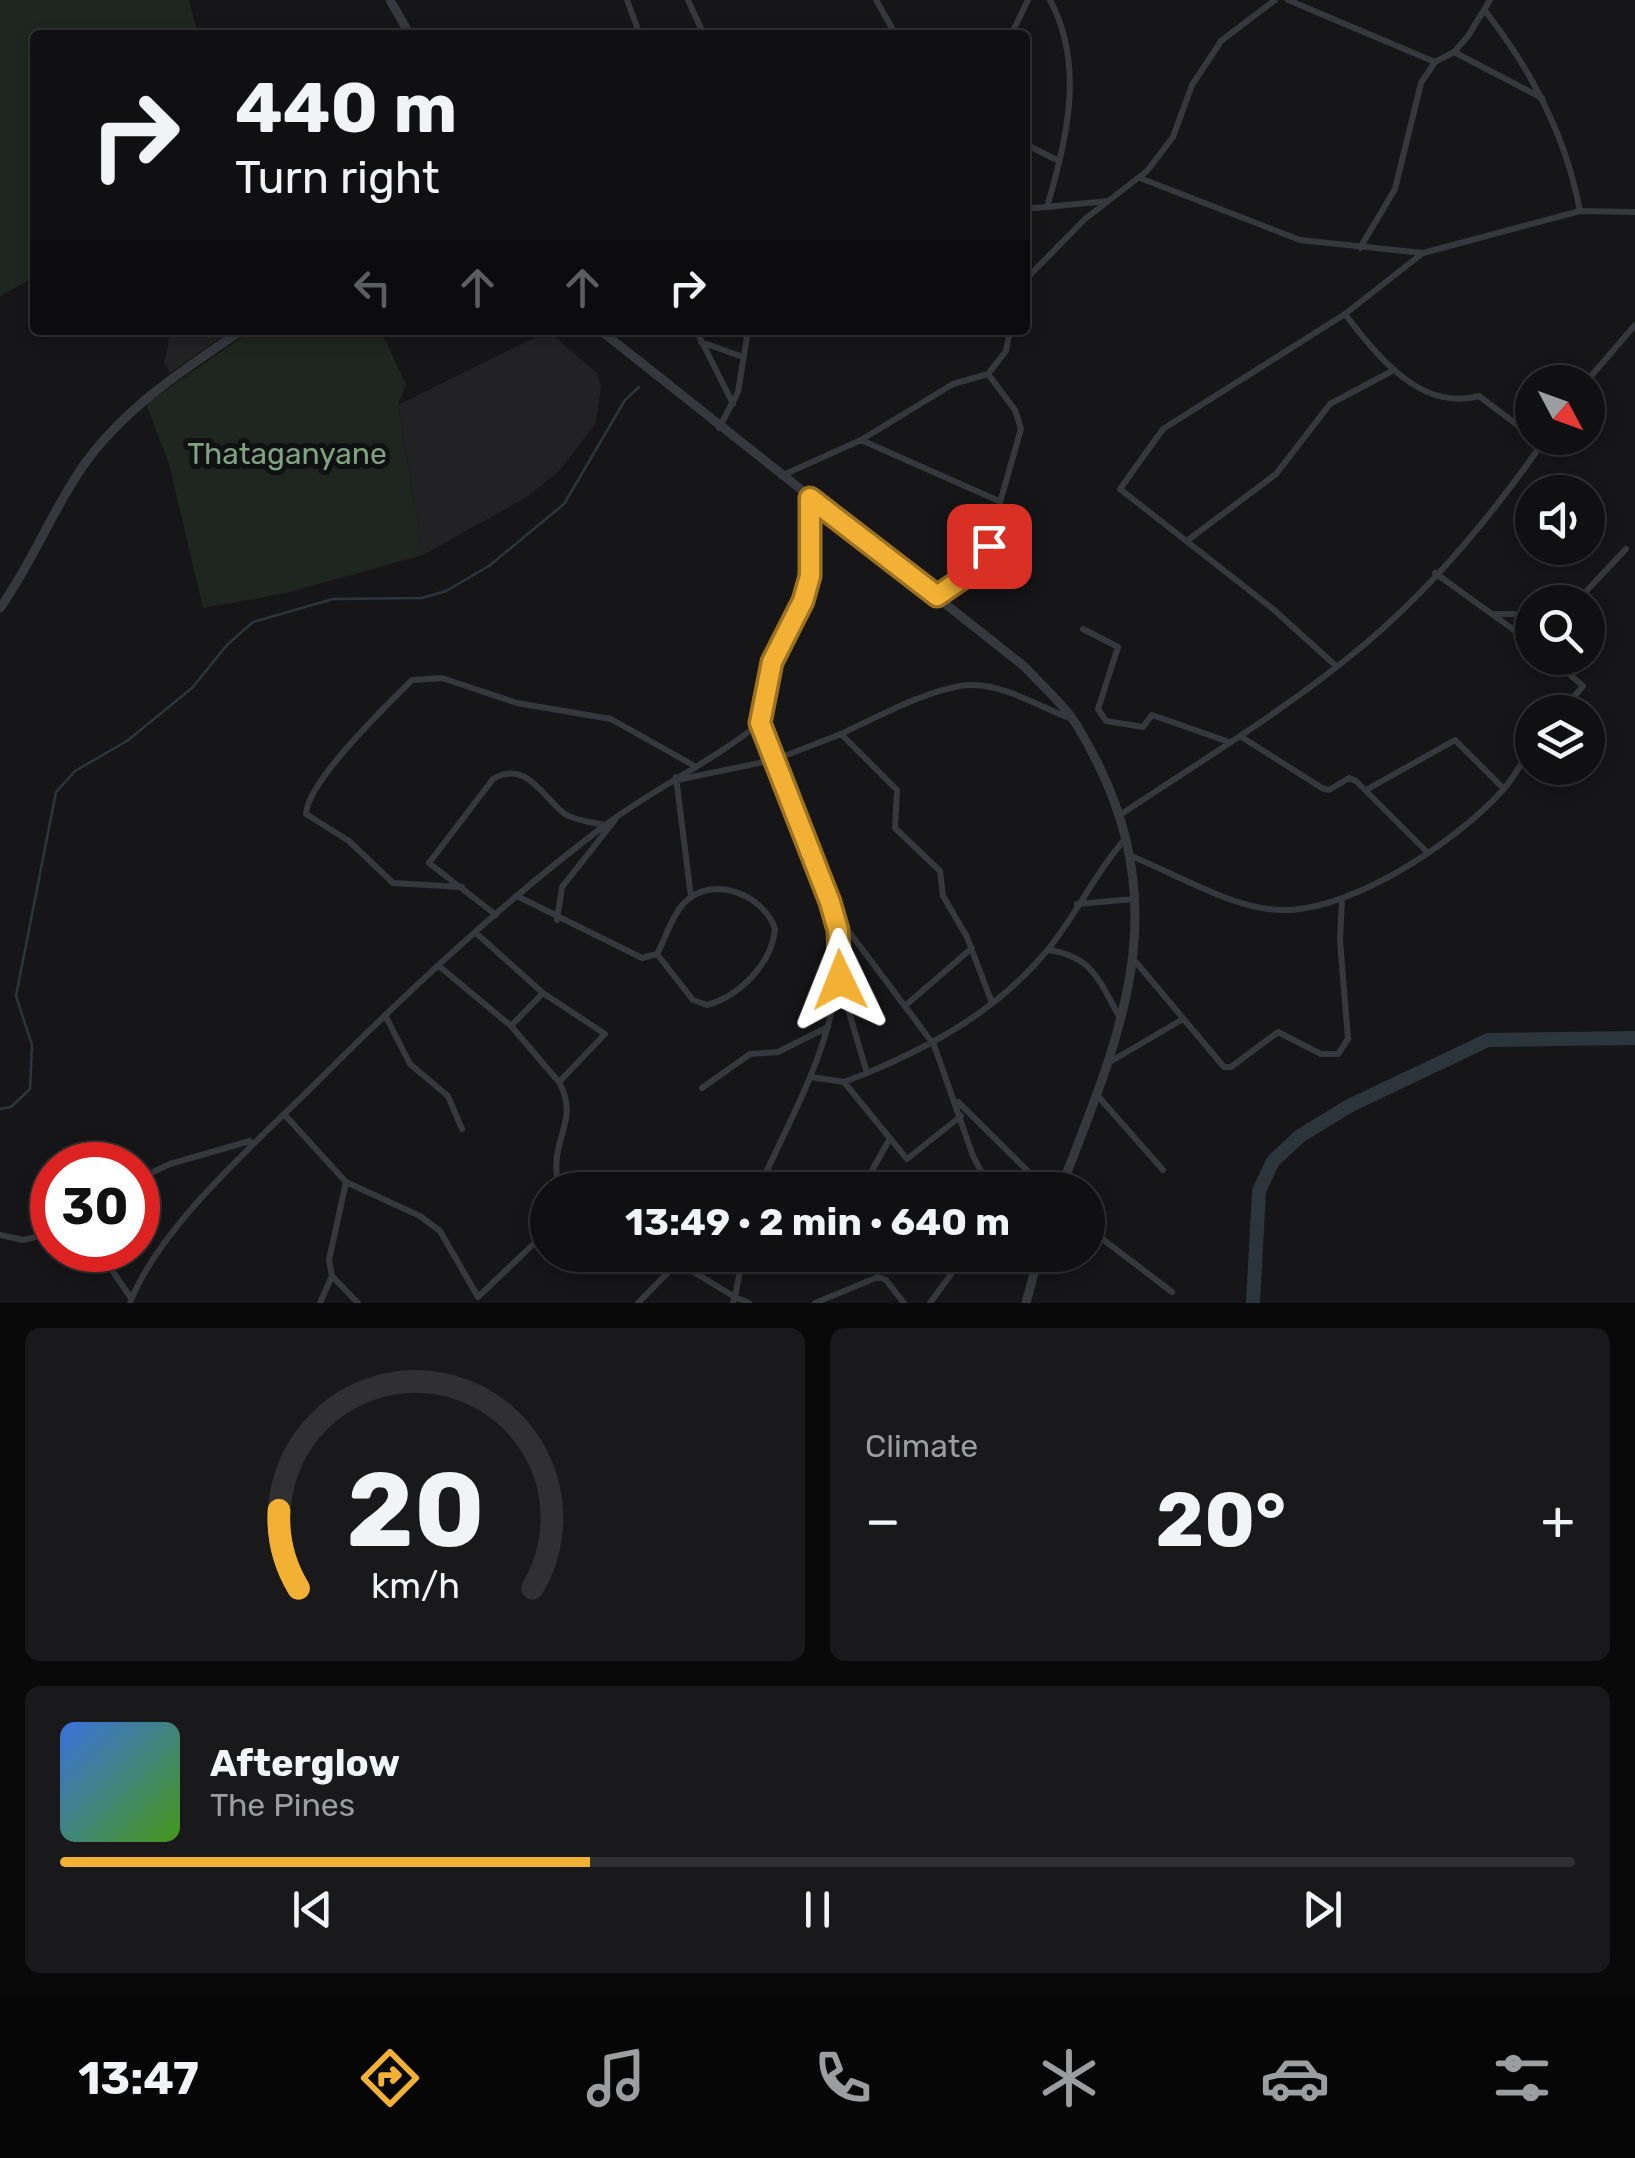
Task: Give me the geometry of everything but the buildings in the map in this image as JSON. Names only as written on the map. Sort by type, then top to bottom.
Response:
[{"type":"street","points":[[390,0],[407,30]]},
{"type":"street","points":[[627,0],[638,30]]},
{"type":"street","points":[[688,0],[702,30]]},
{"type":"street","points":[[876,0],[893,30]]},
{"type":"street","points":[[1013,30],[1028,0]]},
{"type":"street","points":[[1047,208],[1059,161],[1071,78],[1063,28],[1050,0]]},
{"type":"street","points":[[1030,275],[1085,219],[1140,178],[1174,137],[1192,85],[1221,42],[1275,0]]},
{"type":"street","points":[[1288,0],[1435,62]]},
{"type":"street","points":[[1360,248],[1395,190],[1410,116],[1422,82],[1435,62],[1454,52],[1486,12],[1490,0]]},
{"type":"street","points":[[1486,12],[1515,49],[1542,98],[1575,182],[1580,210]]},
{"type":"street","points":[[1454,52],[1542,98]]},
{"type":"street","points":[[1030,146],[1059,161]]},
{"type":"street","points":[[1140,178],[1263,228],[1328,246],[1424,253],[1580,210],[1635,212]]},
{"type":"street","points":[[1030,209],[1110,201]]},
{"type":"street","points":[[1336,666],[1188,540],[1126,497],[1121,485],[1171,422],[1345,314],[1424,253]]},
{"type":"street","points":[[1345,314],[1394,370],[1431,395],[1461,400],[1480,396],[1515,423]]},
{"type":"street","points":[[1601,365],[1635,325]]},
{"type":"street","points":[[0,608],[73,482],[116,425],[158,389],[235,335]]},
{"type":"street","points":[[606,335],[1024,666],[1074,720],[1120,815],[1137,899],[1135,961],[1122,1022],[1067,1172]]},
{"type":"street","points":[[698,335],[733,404]]},
{"type":"street","points":[[719,428],[733,404],[747,335]]},
{"type":"street","points":[[781,476],[861,440],[954,384],[988,374],[1006,351],[1009,335]]},
{"type":"street","points":[[700,342],[743,358]]},
{"type":"street","points":[[1188,540],[1276,474],[1330,404],[1394,370]]},
{"type":"street","points":[[937,596],[983,562],[1020,419],[988,374]]},
{"type":"street","points":[[861,440],[1000,501]]},
{"type":"street","points":[[1120,815],[1240,736],[1368,642],[1481,526],[1533,455]]},
{"type":"street","points":[[810,498],[810,576],[803,601],[772,662],[760,723],[806,834],[838,930],[840,980],[867,1073]]},
{"type":"street","points":[[1592,585],[1626,549]]},
{"type":"street","points":[[1434,574],[1515,632]]},
{"type":"street","points":[[1490,614],[1515,614]]},
{"type":"street","points":[[1083,629],[1118,647],[1098,709],[1106,721],[1144,726],[1152,714],[1230,742]]},
{"type":"street","points":[[1570,675],[1582,686],[1574,695]]},
{"type":"street","points":[[462,886],[393,883],[349,841],[306,814],[308,802],[341,755],[412,680],[442,678],[517,704],[610,720],[694,766]]},
{"type":"street","points":[[676,778],[774,760],[887,713],[969,685],[992,689],[1074,720]]},
{"type":"street","points":[[112,1272],[131,1301],[147,1270],[252,1140],[385,1015],[517,896],[605,825],[760,723]]},
{"type":"street","points":[[841,734],[897,790],[895,828],[940,871],[943,896],[972,948],[992,1004]]},
{"type":"street","points":[[1240,736],[1322,788],[1329,790],[1349,778],[1426,851]]},
{"type":"street","points":[[1366,790],[1454,740],[1504,789]]},
{"type":"street","points":[[1131,856],[1262,909],[1292,910],[1342,899],[1393,875],[1504,789],[1515,772]]},
{"type":"street","points":[[496,915],[432,866],[430,859],[497,776],[528,778],[569,817],[605,825]]},
{"type":"street","points":[[676,778],[691,897]]},
{"type":"street","points":[[558,920],[562,887],[598,848],[618,816]]},
{"type":"street","points":[[811,1077],[844,1082],[867,1073],[934,1045],[992,1004],[1048,950],[1076,904],[1126,838]]},
{"type":"street","points":[[736,892],[762,904],[775,929],[769,955],[731,994],[707,1005],[693,1000],[657,954],[674,917],[691,897],[736,892]]},
{"type":"street","points":[[517,896],[630,955],[642,958],[657,954]]},
{"type":"street","points":[[1076,904],[1137,899]]},
{"type":"street","points":[[1135,961],[1228,1068],[1278,1032],[1320,1054],[1338,1054],[1348,1039],[1340,940],[1342,899]]},
{"type":"street","points":[[838,930],[850,933],[934,1045],[981,1172]]},
{"type":"street","points":[[476,932],[543,993],[604,1034],[560,1082]]},
{"type":"street","points":[[906,1005],[972,948]]},
{"type":"street","points":[[1048,950],[1070,953],[1086,962],[1122,1022]]},
{"type":"street","points":[[439,966],[510,1026],[560,1082],[569,1106],[554,1156],[557,1172]]},
{"type":"street","points":[[766,1172],[811,1077],[830,1026],[840,980]]},
{"type":"street","points":[[510,1026],[543,993]]},
{"type":"street","points":[[385,1015],[410,1064],[448,1096],[462,1129]]},
{"type":"street","points":[[1108,1063],[1183,1019]]},
{"type":"street","points":[[702,1088],[750,1054],[778,1052],[830,1026]]},
{"type":"street","points":[[844,1082],[901,1156],[912,1158],[961,1116]]},
{"type":"street","points":[[1097,1095],[1163,1170]]},
{"type":"street","points":[[957,1101],[1028,1172]]},
{"type":"street","points":[[284,1114],[346,1182],[429,1222],[448,1242],[474,1300],[530,1247]]},
{"type":"street","points":[[160,1169],[252,1140]]},
{"type":"street","points":[[870,1172],[888,1140]]},
{"type":"street","points":[[346,1182],[329,1260],[332,1276],[358,1303]]},
{"type":"street","points":[[0,1235],[30,1238]]},
{"type":"street","points":[[1105,1241],[1172,1292]]},
{"type":"street","points":[[638,1303],[667,1272]]},
{"type":"street","points":[[692,1272],[734,1300],[749,1303]]},
{"type":"street","points":[[734,1300],[740,1272]]},
{"type":"street","points":[[930,1303],[953,1272]]},
{"type":"street","points":[[1026,1303],[1034,1272]]},
{"type":"street","points":[[320,1303],[332,1276]]},
{"type":"street","points":[[815,1303],[878,1277],[886,1280],[904,1303]]},
{"type":"shaded area","points":[[170,335],[225,335],[170,373],[164,363]]},
{"type":"shaded area","points":[[540,335],[553,335],[597,373],[601,386],[596,423],[560,470],[527,497],[423,555],[398,405]]},
{"type":"green space","points":[[0,0],[189,0],[197,30],[30,30],[30,280],[0,296]]},
{"type":"green space","name":"Thataganyane","points":[[245,335],[382,335],[406,384],[398,405],[423,555],[286,593],[203,608],[169,464],[146,404]]},
{"type":"waterway","points":[[0,1109],[11,1107],[30,1089],[32,1045],[16,996],[56,792],[75,771],[127,741],[192,688],[227,645],[253,622],[333,599],[422,598],[446,591],[489,566],[564,504],[625,400],[639,387]]},
{"type":"waterway","points":[[1253,1303],[1259,1191],[1273,1161],[1300,1136],[1349,1106],[1488,1040],[1635,1038]]},
{"type":"route","points":[[840,980],[838,930],[830,902],[760,723],[772,662],[803,601],[810,576],[810,498],[937,596],[983,562],[989,546]]}]
